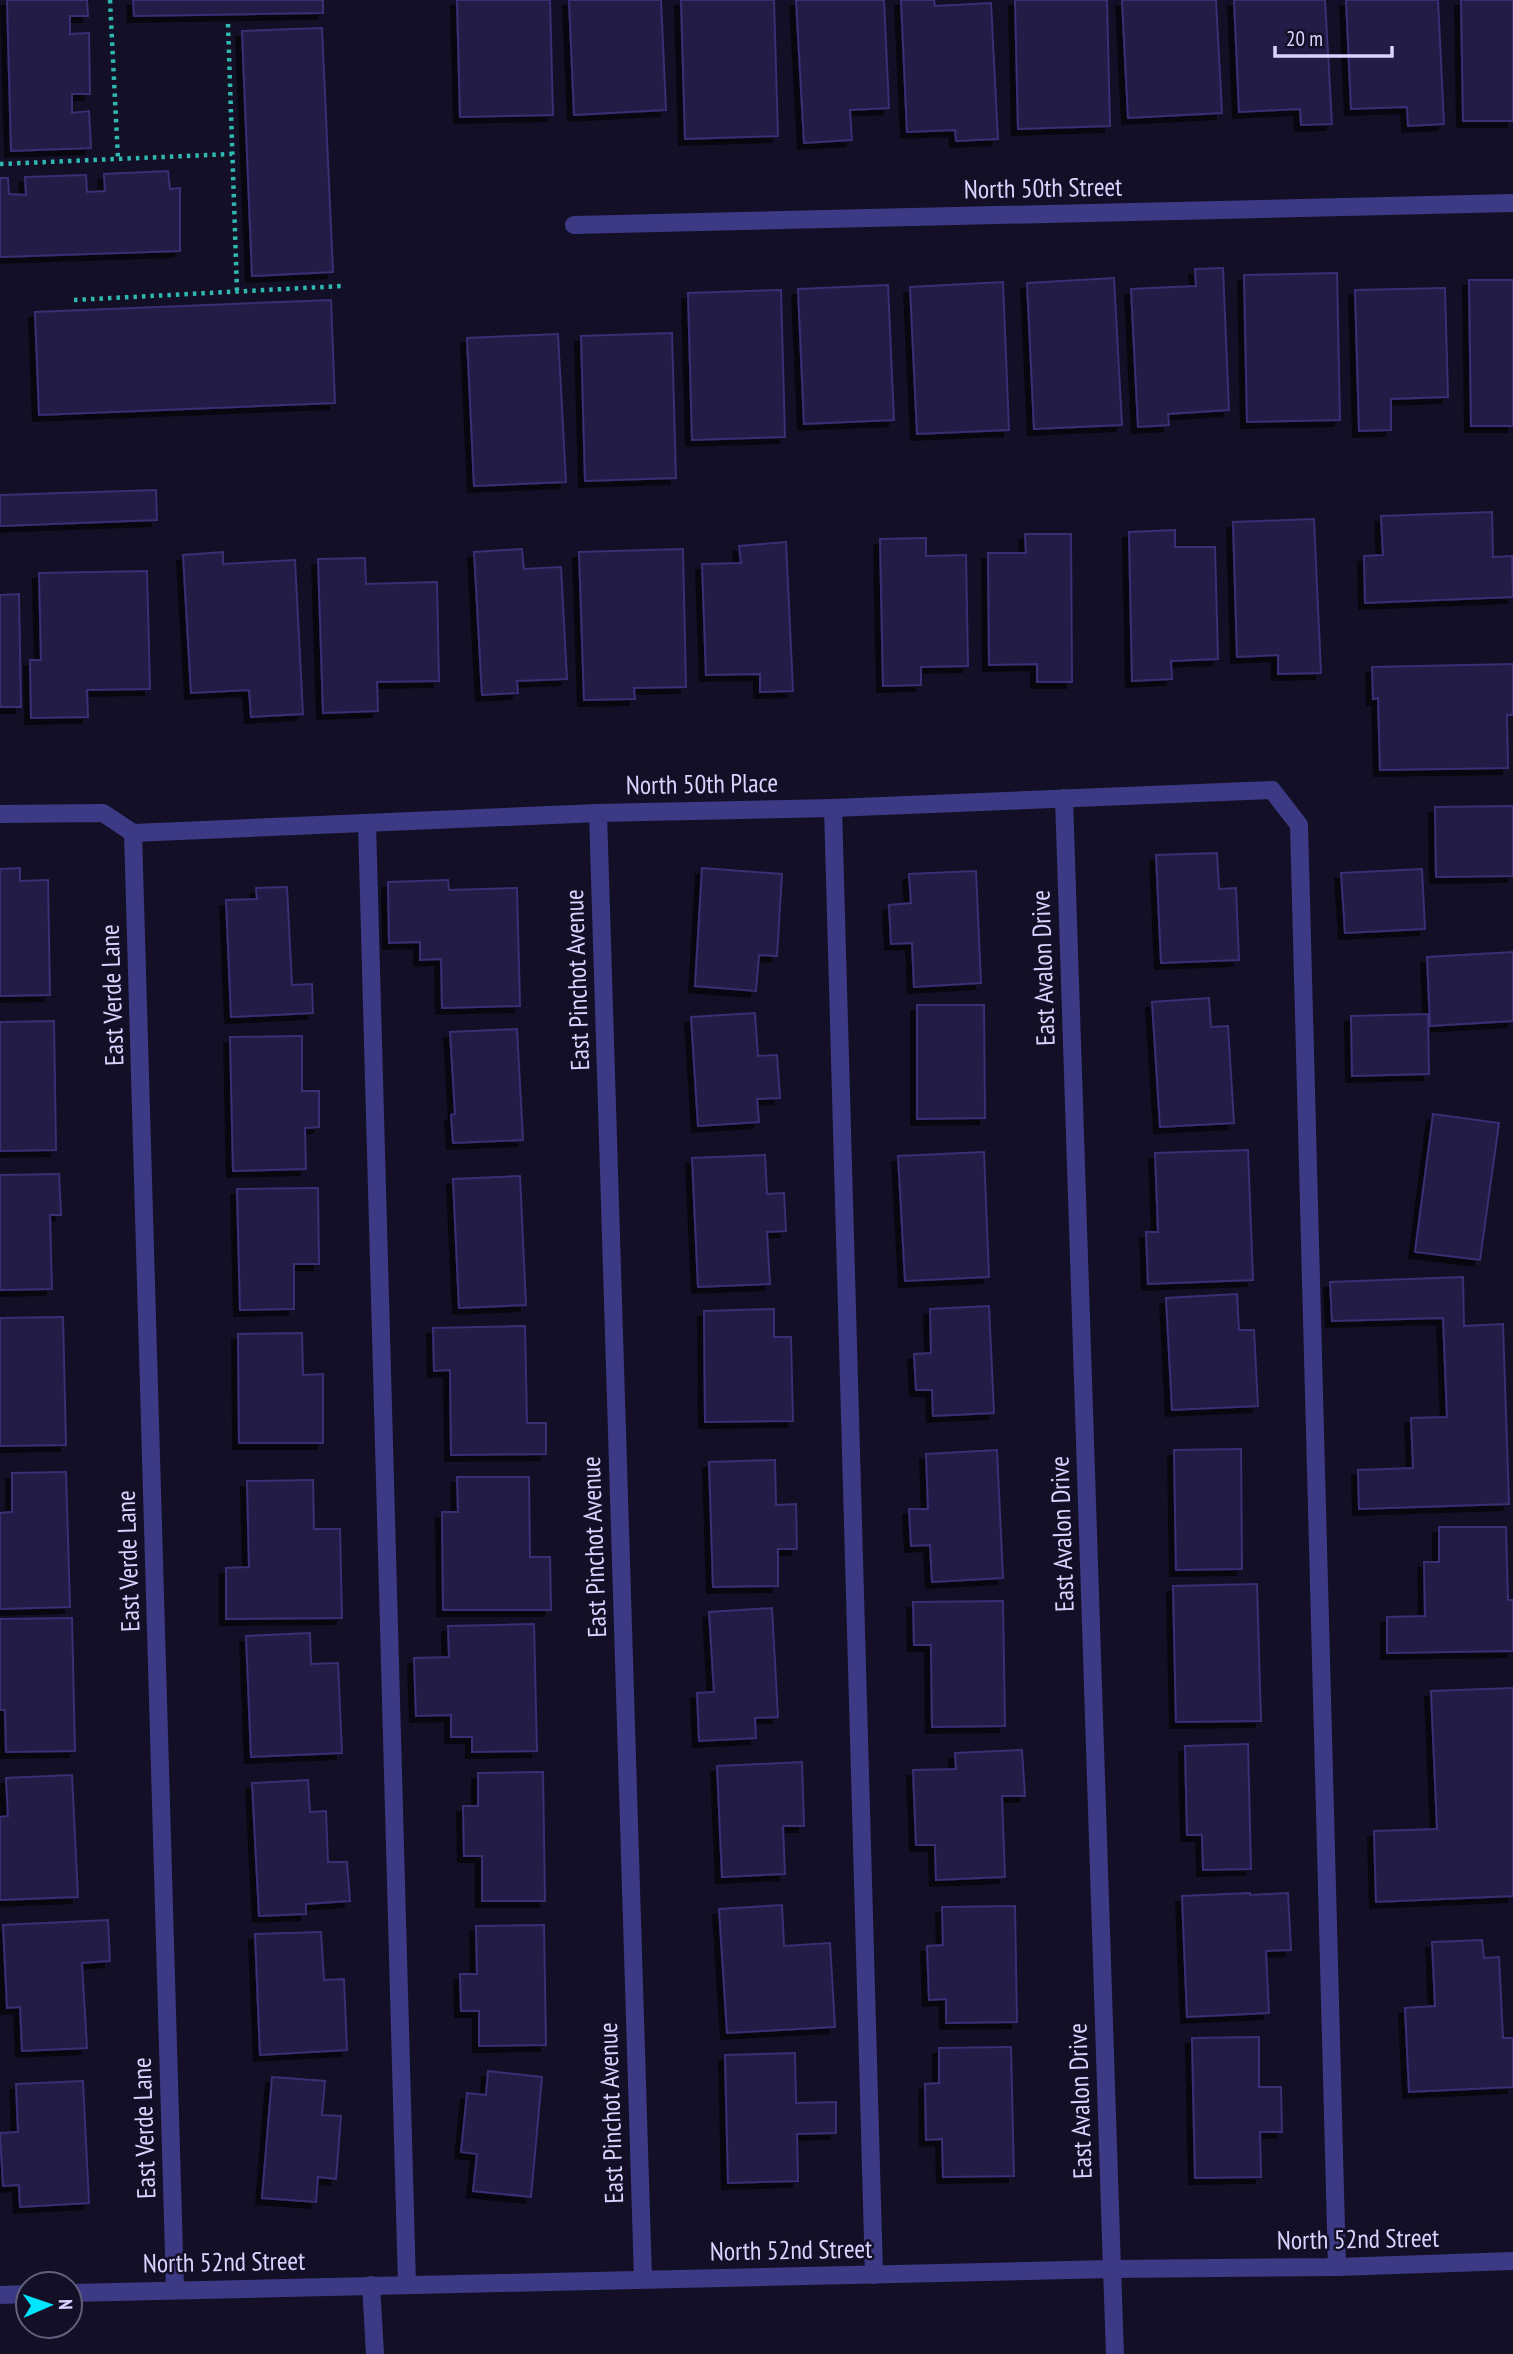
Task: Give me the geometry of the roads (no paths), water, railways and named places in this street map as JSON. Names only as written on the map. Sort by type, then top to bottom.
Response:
[{"type":"street","name":"North 50th Street","points":[[574,225],[1513,203]]},
{"type":"street","name":"North 50th Place","points":[[134,833],[598,813],[833,808],[1272,790],[1299,825],[1337,2267]]},
{"type":"street","name":"East Avalon Drive","points":[[1064,799],[1115,2354]]},
{"type":"street","points":[[833,808],[874,2275]]},
{"type":"street","points":[[0,814],[103,813],[134,833]]},
{"type":"street","name":"East Pinchot Avenue","points":[[598,813],[643,2278]]},
{"type":"street","points":[[367,823],[407,2285]]},
{"type":"street","name":"East Verde Lane","points":[[134,833],[175,2289]]},
{"type":"street","name":"North 52nd Street","points":[[84,2292],[643,2278],[1337,2267],[1513,2261]]},
{"type":"street","points":[[372,2285],[374,2354]]}]
